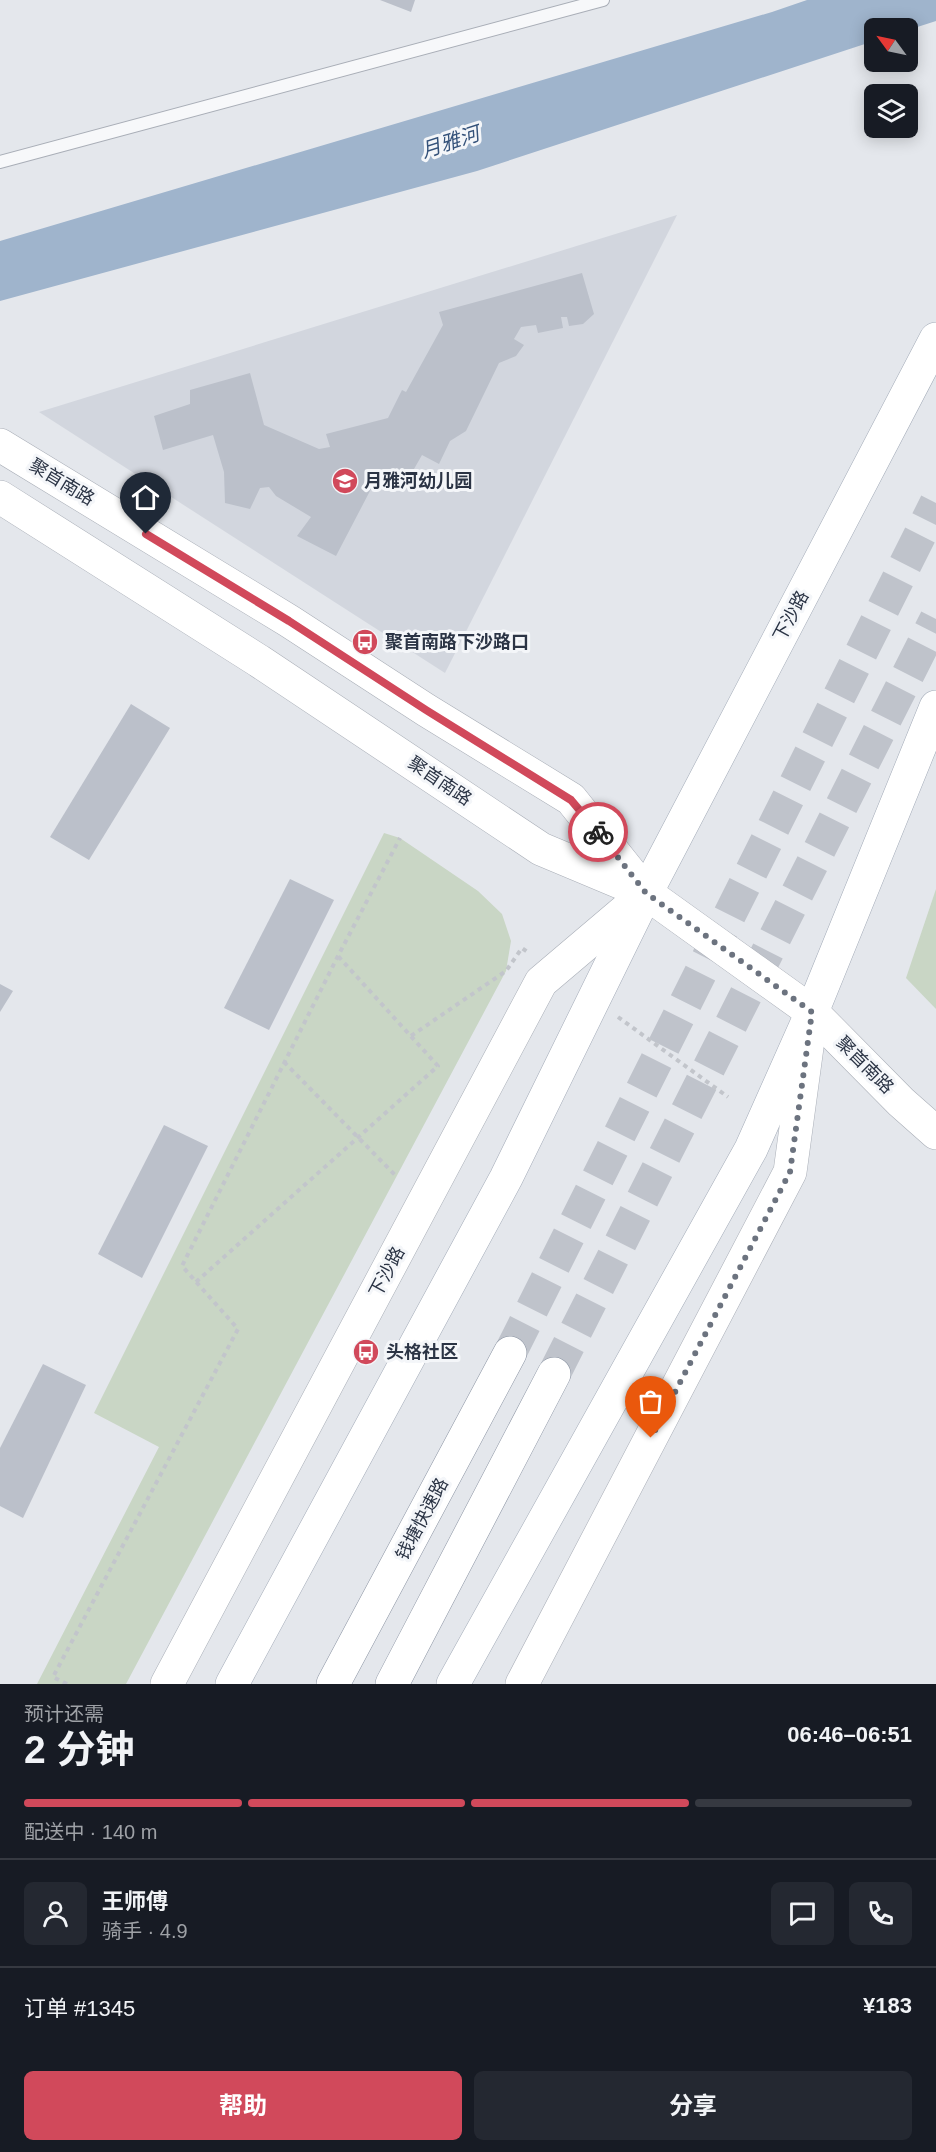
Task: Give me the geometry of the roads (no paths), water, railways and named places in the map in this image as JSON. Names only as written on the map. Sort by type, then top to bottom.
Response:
[{"type":"main road","name":"下沙路","points":[[232,1684],[506,1178],[646,893],[936,339]]},
{"type":"main road","name":"聚首南路","points":[[0,445],[289,621],[571,800],[646,893]]},
{"type":"main road","name":"聚首南路","points":[[0,497],[259,661],[541,849],[646,893],[812,1012],[936,1133]]},
{"type":"main road","points":[[453,1684],[752,1149],[812,1012],[936,707]]},
{"type":"main road","name":"下沙路","points":[[168,1684],[541,982],[646,893]]},
{"type":"main road","points":[[522,1684],[790,1172],[812,1012]]},
{"type":"main road","name":"钱塘快速路","points":[[333,1684],[510,1353]]},
{"type":"main road","points":[[392,1684],[554,1374]]},
{"type":"lane","points":[[0,162],[603,0]]},
{"type":"water","name":"月雅河","points":[[807,0],[936,0],[936,21],[918,27],[918,18],[864,18],[864,44],[477,171],[0,301],[0,241]]},
{"type":"tunnel","points":[[510,1353],[936,503]]},
{"type":"tunnel","points":[[554,1374],[936,619]]},
{"type":"place","name":"月雅河幼儿园","points":[[345,481]]},
{"type":"place","name":"聚首南路下沙路口","points":[[365,642]]},
{"type":"place","name":"头格社区","points":[[366,1352]]}]
